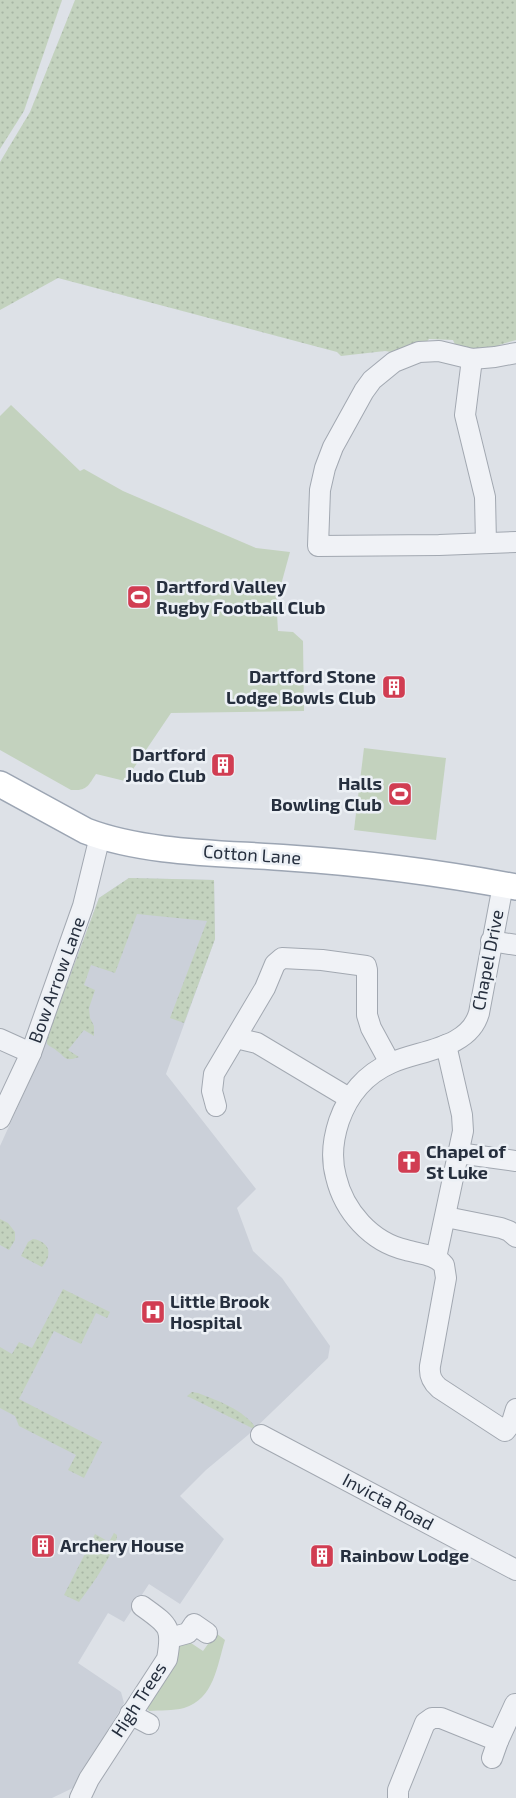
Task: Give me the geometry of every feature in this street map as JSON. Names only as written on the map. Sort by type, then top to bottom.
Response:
[{"type":"main road","name":"Cotton Lane","points":[[0,784],[86,831],[100,836],[170,849],[321,860],[471,879],[509,886]]},
{"type":"street","points":[[516,353],[488,358],[472,358],[439,351],[419,352],[394,362],[379,373],[369,384],[333,447],[325,468],[320,490],[318,552],[516,542]]},
{"type":"street","points":[[472,358],[465,416],[485,497],[486,543]]},
{"type":"street","name":"Bow Arrow Lane","points":[[0,1120],[31,1053],[83,906],[100,836]]},
{"type":"street","name":"Chapel Drive","points":[[436,1258],[399,1248],[380,1238],[364,1226],[346,1204],[335,1175],[334,1150],[339,1122],[349,1098],[366,1080],[390,1063],[446,1045],[464,1036],[475,1023],[491,941],[509,886]]},
{"type":"street","points":[[491,941],[516,946]]},
{"type":"street","points":[[216,1106],[212,1091],[214,1074],[265,988],[275,964],[282,958],[365,965],[367,969],[366,1009],[368,1020],[390,1063]]},
{"type":"street","points":[[236,1038],[257,1043],[349,1098]]},
{"type":"street","points":[[0,1039],[31,1053]]},
{"type":"street","points":[[446,1045],[463,1122],[463,1131],[436,1258],[444,1265],[446,1273],[430,1366],[432,1379],[439,1388],[510,1435],[516,1409]]},
{"type":"street","points":[[458,1153],[516,1162]]},
{"type":"street","points":[[446,1218],[501,1228],[509,1231],[516,1237]]},
{"type":"street","name":"Invicta Road","points":[[261,1435],[516,1570]]},
{"type":"street","name":"High Trees","points":[[80,1798],[89,1779],[167,1659],[170,1638],[167,1628],[163,1621],[142,1606]]},
{"type":"street","points":[[170,1638],[188,1633],[194,1624],[207,1632]]},
{"type":"street","points":[[398,1798],[398,1790],[425,1723],[432,1718],[441,1718],[495,1750],[515,1704]]},
{"type":"street","points":[[130,1714],[149,1724]]},
{"type":"shaded area","name":"Little Brook Hospital","points":[[129,878],[214,880],[215,939],[166,1074],[256,1189],[237,1208],[253,1251],[282,1278],[330,1346],[328,1358],[248,1435],[206,1470],[180,1496],[224,1539],[180,1604],[149,1584],[124,1622],[108,1613],[78,1663],[121,1692],[124,1703],[75,1787],[52,1798],[0,1798],[0,1146],[35,1069],[99,898]]},
{"type":"green space","points":[[0,0],[62,0],[24,111],[0,149]]},
{"type":"green space","points":[[75,0],[516,0],[516,340],[499,345],[496,350],[457,349],[453,340],[429,339],[423,346],[398,353],[385,351],[341,356],[337,352],[58,278],[0,310],[0,162],[30,112]]},
{"type":"green space","name":"Dartford Valley Rugby Football Club","points":[[11,405],[80,471],[84,469],[123,491],[256,548],[290,552],[276,603],[276,613],[278,631],[293,632],[303,641],[304,711],[171,713],[125,781],[96,774],[89,785],[81,790],[71,790],[0,750],[0,416]]},
{"type":"green space","name":"Halls Bowling Club","points":[[364,748],[446,758],[436,840],[354,830]]},
{"type":"green space","points":[[129,878],[214,880],[215,939],[184,1023],[170,1018],[207,921],[137,914],[115,973],[91,965],[84,985],[95,990],[89,1008],[90,1018],[94,1026],[94,1036],[84,1030],[68,1050],[79,1057],[66,1058],[47,1044],[47,1038],[99,898]]},
{"type":"green space","points":[[0,1219],[8,1223],[15,1232],[15,1240],[9,1250],[0,1245]]},
{"type":"green space","points":[[33,1239],[47,1246],[49,1252],[46,1262],[42,1267],[21,1256],[28,1242]]},
{"type":"green space","points":[[63,1289],[110,1312],[107,1318],[96,1313],[81,1344],[54,1331],[19,1399],[102,1442],[84,1478],[68,1470],[76,1455],[19,1426],[15,1416],[0,1408],[0,1347],[12,1354],[19,1342],[32,1348]]},
{"type":"green space","points":[[192,1392],[230,1406],[251,1421],[256,1428],[254,1429],[187,1396]]},
{"type":"green space","points":[[114,1533],[117,1535],[116,1541],[108,1559],[79,1602],[64,1595],[95,1534],[109,1542]]},
{"type":"green space","points":[[216,1633],[225,1640],[213,1680],[202,1697],[194,1704],[184,1708],[149,1711],[147,1708],[148,1702],[175,1666],[172,1663],[174,1646],[188,1641],[203,1651]]},
{"type":"place","name":"Dartford Valley Rugby Football Club","points":[[139,597]]},
{"type":"place","name":"Dartford Stone Lodge Bowls Club","points":[[394,687]]},
{"type":"place","name":"Dartford Judo Club","points":[[223,765]]},
{"type":"place","name":"Halls Bowling Club","points":[[400,794]]},
{"type":"place","name":"Chapel of St Luke","points":[[409,1162]]},
{"type":"place","name":"Little Brook Hospital","points":[[153,1312]]},
{"type":"place","name":"Archery House","points":[[43,1546]]},
{"type":"place","name":"Rainbow Lodge","points":[[322,1556]]}]
